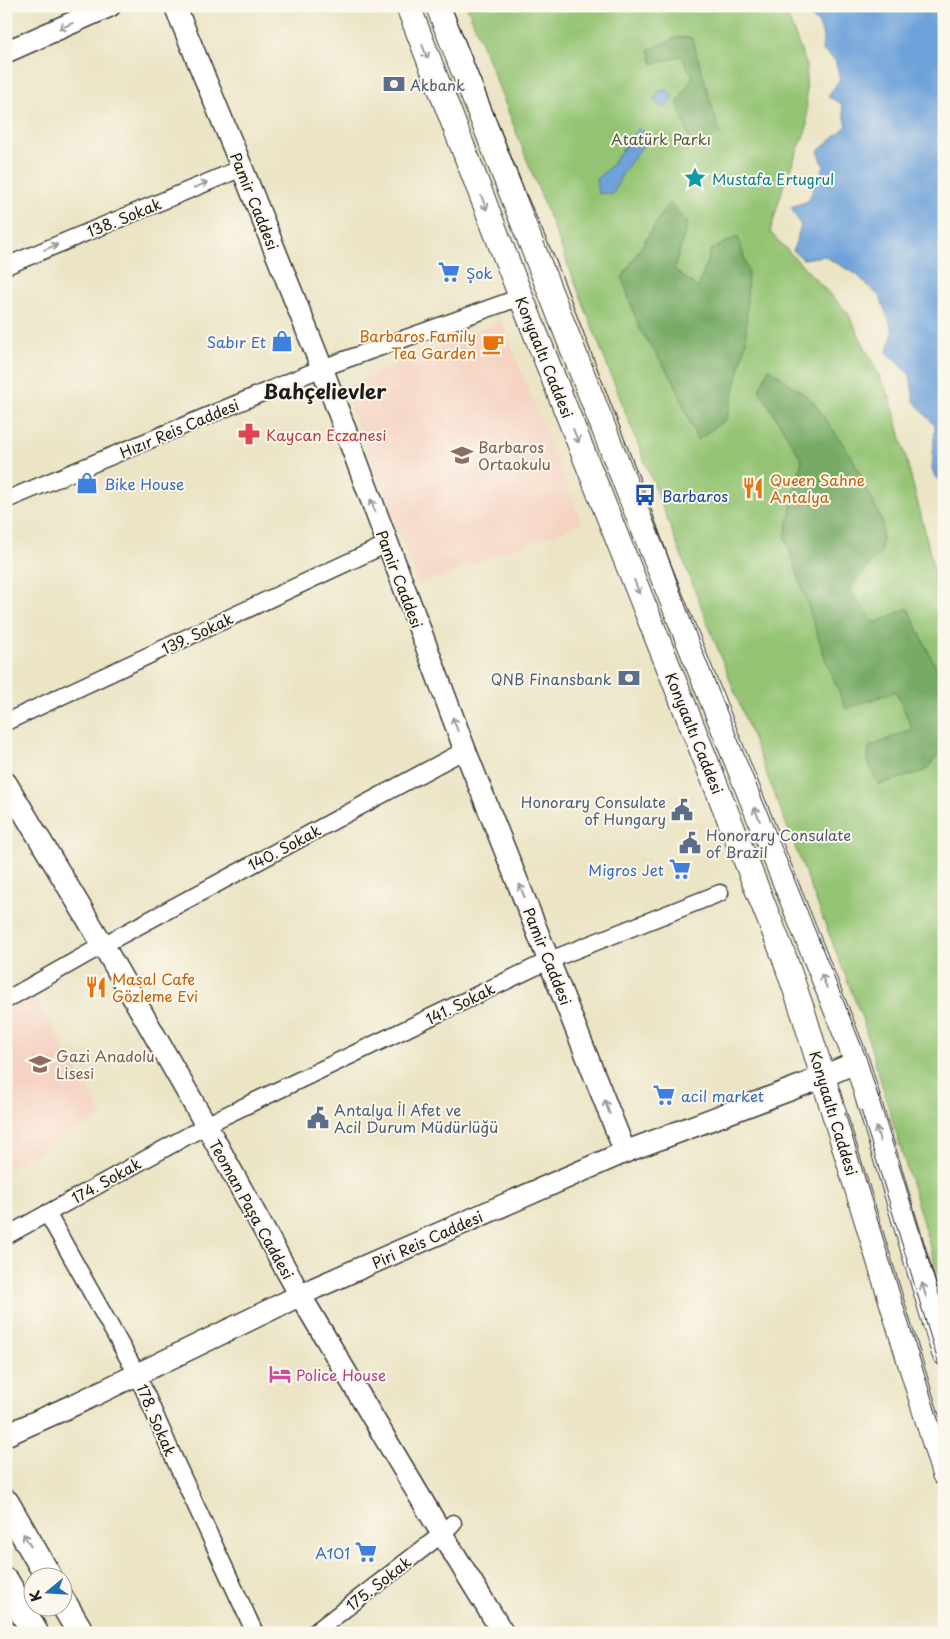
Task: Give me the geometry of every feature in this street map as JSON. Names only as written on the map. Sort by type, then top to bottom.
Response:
[{"type":"main road","name":"Konyaaltı Caddesi","points":[[408,6],[521,297],[784,954],[944,1474]]},
{"type":"main road","name":"Konyaaltı Caddesi","points":[[438,6],[636,512],[857,1062],[944,1353]]},
{"type":"main road","points":[[521,297],[548,286]]},
{"type":"main road","points":[[6,1503],[42,1566]]},
{"type":"main road","points":[[6,1582],[36,1633]]},
{"type":"main road","points":[[71,1616],[81,1633]]},
{"type":"street","points":[[6,52],[110,6]]},
{"type":"street","name":"Pamir Caddesi","points":[[175,6],[322,368],[465,750],[625,1152]]},
{"type":"street","name":"138. Sokak","points":[[6,266],[242,168]]},
{"type":"street","name":"Hızır Reis Caddesi","points":[[6,500],[322,368],[521,297]]},
{"type":"street","name":"139. Sokak","points":[[6,722],[387,544]]},
{"type":"street","name":"140. Sokak","points":[[6,1000],[103,945],[465,750]]},
{"type":"street","name":"Teoman Paşa Caddesi","points":[[6,783],[103,945],[300,1295],[448,1528],[503,1633]]},
{"type":"street","name":"141. Sokak","points":[[206,1125],[550,960],[720,893]]},
{"type":"street","name":"Piri Reis Caddesi","points":[[6,1435],[300,1295],[625,1152],[808,1083],[857,1062]]},
{"type":"street","name":"174. Sokak","points":[[6,1236],[206,1125]]},
{"type":"street","name":"178. Sokak","points":[[47,1213],[137,1374],[176,1465],[255,1633]]},
{"type":"street","name":"175. Sokak","points":[[314,1633],[448,1528]]},
{"type":"shaded area","name":"Barbaros Ortaokulu","points":[[501,321],[582,523],[419,585],[343,387]]},
{"type":"shaded area","name":"Gazi Anadolu Lisesi","points":[[34,996],[103,1115],[6,1171],[6,1012]]},
{"type":"green space","name":"Atatürk Parkı","points":[[467,6],[784,6],[806,64],[807,127],[783,187],[770,232],[848,313],[891,400],[924,527],[944,615],[944,1294],[863,1021]]},
{"type":"green space","points":[[678,37],[692,38],[720,134],[692,147],[678,103],[693,76],[681,56],[653,64],[649,50]]},
{"type":"green space","points":[[669,202],[688,223],[674,269],[698,288],[711,250],[738,236],[748,271],[746,343],[727,419],[697,440],[674,381],[640,330],[622,278]]},
{"type":"green space","points":[[769,368],[812,400],[851,455],[883,523],[881,552],[849,589],[875,623],[908,608],[941,678],[944,698],[944,748],[925,771],[878,785],[868,761],[869,747],[912,729],[896,691],[846,709],[826,661],[785,536],[802,460],[759,390]]},
{"type":"water","points":[[799,6],[944,6],[944,481],[936,478],[932,469],[935,426],[914,401],[910,375],[887,352],[893,332],[880,297],[856,274],[824,256],[803,259],[793,250],[801,226],[791,207],[808,201],[824,166],[818,151],[847,126],[841,103],[828,97],[840,79],[835,60],[822,50],[821,30],[815,20]]},
{"type":"water","points":[[667,90],[674,98],[666,108],[658,104],[654,99],[659,91]]},
{"type":"water","points":[[638,129],[650,136],[622,174],[613,194],[598,193],[596,179],[609,168]]},
{"type":"tram line","points":[[451,6],[526,194],[556,261],[647,498],[698,640],[866,1057],[944,1311]]},
{"type":"tram line","points":[[861,1110],[944,1381]]},
{"type":"tram line","points":[[845,1113],[944,1439]]},
{"type":"place","name":"Akbank","points":[[394,84]]},
{"type":"place","name":"Mustafa Ertugrul","points":[[695,178]]},
{"type":"place","name":"Şok","points":[[449,272]]},
{"type":"place","name":"Sabır Et","points":[[282,341]]},
{"type":"place","name":"Barbaros Family Tea Garden","points":[[493,344]]},
{"type":"place","name":"Kaycan Eczanesi","points":[[249,434]]},
{"type":"place","name":"Barbaros Ortaokulu","points":[[462,455]]},
{"type":"place","name":"Bike House","points":[[87,483]]},
{"type":"place","name":"Queen Sahne Antalya","points":[[753,488]]},
{"type":"place","name":"Barbaros","points":[[645,495]]},
{"type":"place","name":"QNB Finansbank","points":[[629,678]]},
{"type":"place","name":"Honorary Consulate of Hungary","points":[[682,810]]},
{"type":"place","name":"Honorary Consulate of Brazil","points":[[690,843]]},
{"type":"place","name":"Migros Jet","points":[[680,869]]},
{"type":"place","name":"Masal Cafe Gözleme Evi","points":[[96,987]]},
{"type":"place","name":"Gazi Anadolu Lisesi","points":[[40,1064]]},
{"type":"place","name":"acil market","points":[[664,1095]]},
{"type":"place","name":"Antalya İl Afet ve Acil Durum Müdürlüğü","points":[[318,1118]]},
{"type":"place","name":"Police House","points":[[280,1374]]},
{"type":"place","name":"A101","points":[[366,1552]]},
{"type":"district","name":"Bahçelievler","points":[[325,391]]}]
